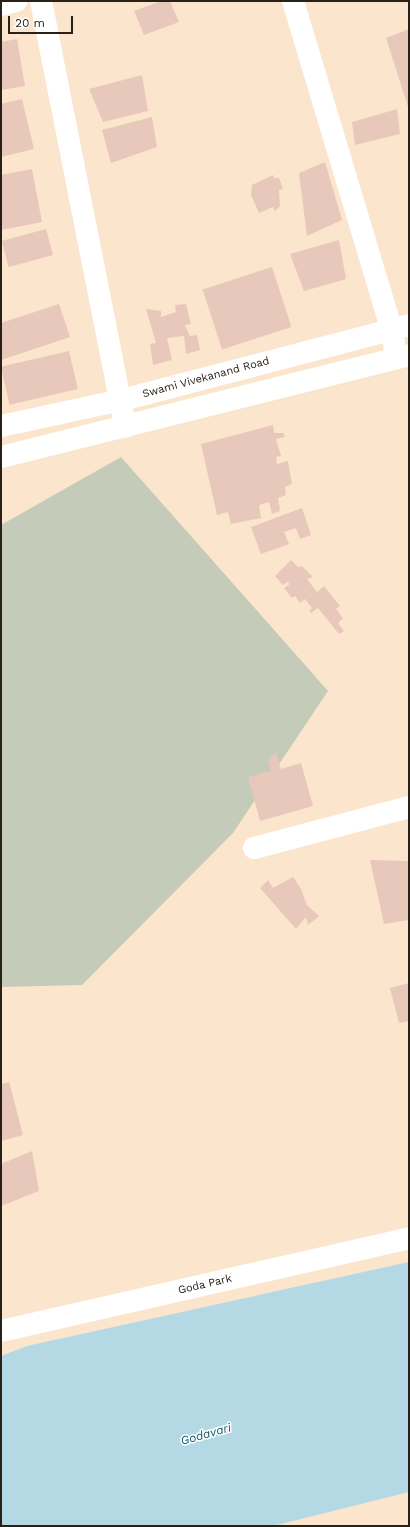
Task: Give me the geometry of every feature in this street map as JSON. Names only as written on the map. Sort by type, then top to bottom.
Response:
[{"type":"street","points":[[1,5],[16,1]]},
{"type":"street","points":[[41,1],[118,401],[125,427]]},
{"type":"street","points":[[1,457],[402,357],[400,327],[293,1]]},
{"type":"street","name":"Swami Vivekanand Road","points":[[1,426],[118,401],[400,327]]},
{"type":"street","points":[[254,848],[409,807]]},
{"type":"street","name":"Goda Park","points":[[1,1331],[409,1238]]},
{"type":"green space","points":[[121,457],[328,691],[233,833],[82,985],[1,987],[1,525]]},
{"type":"water","name":"Godavari","points":[[409,1262],[409,1492],[273,1526],[1,1526],[1,1356],[27,1346]]},
{"type":"building","points":[[161,1],[170,1],[179,22],[144,35],[134,11]]},
{"type":"building","points":[[409,29],[409,110],[386,38]]},
{"type":"building","points":[[17,39],[25,86],[1,90],[1,42]]},
{"type":"building","points":[[142,75],[148,111],[103,122],[89,89]]},
{"type":"building","points":[[22,99],[34,149],[1,157],[1,104]]},
{"type":"building","points":[[397,109],[400,134],[355,145],[352,122]]},
{"type":"building","points":[[152,117],[157,147],[111,163],[102,130]]},
{"type":"building","points":[[325,162],[342,220],[307,236],[299,173]]},
{"type":"building","points":[[32,169],[42,222],[1,230],[1,175]]},
{"type":"building","points":[[273,175],[274,178],[279,178],[283,189],[279,190],[280,206],[275,211],[273,207],[259,213],[251,195],[252,185]]},
{"type":"building","points":[[46,229],[53,255],[9,267],[2,241]]},
{"type":"building","points":[[339,240],[346,279],[304,291],[290,254]]},
{"type":"building","points":[[272,267],[291,327],[222,349],[203,290]]},
{"type":"building","points":[[59,304],[70,337],[1,360],[1,323]]},
{"type":"building","points":[[186,304],[191,324],[185,325],[190,336],[197,335],[200,350],[186,354],[184,336],[167,338],[172,360],[153,365],[150,344],[156,343],[146,309],[161,311],[161,317],[176,312],[175,305]]},
{"type":"building","points":[[69,351],[78,389],[10,405],[1,367]]},
{"type":"building","points":[[273,425],[274,433],[283,433],[285,437],[276,439],[281,456],[276,457],[277,464],[288,461],[292,484],[285,487],[286,495],[278,498],[280,511],[272,514],[269,502],[259,505],[261,518],[231,524],[228,512],[217,515],[201,444]]},
{"type":"building","points":[[302,508],[311,535],[300,539],[296,528],[284,532],[289,544],[261,554],[251,527]]},
{"type":"building","points":[[291,560],[298,567],[302,566],[313,577],[307,579],[317,592],[324,586],[340,606],[336,609],[343,618],[338,623],[344,631],[339,634],[318,608],[311,613],[309,611],[312,608],[305,599],[300,603],[295,596],[292,598],[284,588],[290,584],[287,582],[283,585],[275,576]]},
{"type":"building","points":[[276,752],[281,769],[301,763],[313,806],[260,821],[248,777],[271,771],[268,760]]},
{"type":"building","points":[[370,860],[409,861],[409,920],[384,924]]},
{"type":"building","points":[[293,877],[301,889],[307,905],[319,916],[308,925],[306,917],[296,929],[260,888],[268,880],[273,888]]},
{"type":"building","points":[[409,983],[409,1021],[399,1023],[390,988]]},
{"type":"building","points":[[9,1082],[23,1135],[1,1141],[1,1084]]},
{"type":"building","points":[[32,1151],[39,1191],[1,1206],[1,1164]]}]
